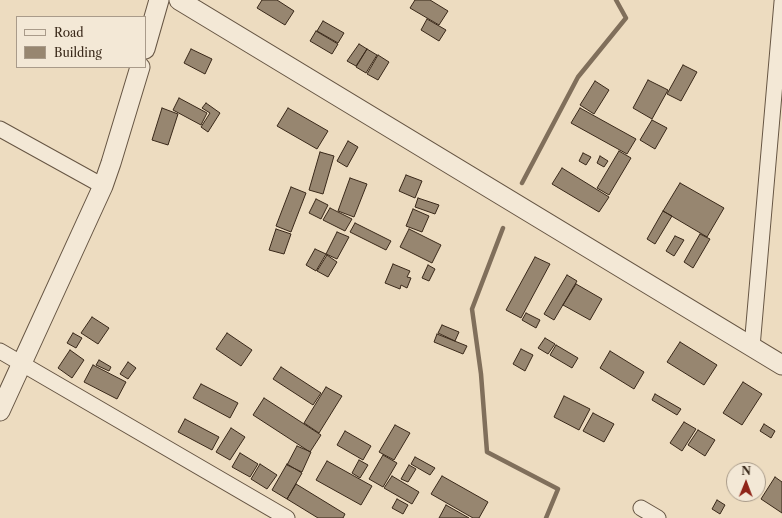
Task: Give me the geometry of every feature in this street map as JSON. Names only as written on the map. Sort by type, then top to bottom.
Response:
[{"type":"street","points":[[146,46],[160,0]]},
{"type":"street","points":[[179,0],[782,365]]},
{"type":"street","points":[[752,347],[782,2]]},
{"type":"street","points":[[0,411],[103,186],[140,68]]},
{"type":"street","points":[[0,129],[103,186]]},
{"type":"street","points":[[0,351],[287,518]]},
{"type":"street","points":[[641,508],[658,518]]},
{"type":"building","points":[[262,0],[277,0],[294,11],[285,25],[257,8]]},
{"type":"building","points":[[415,0],[430,0],[448,11],[439,25],[410,8]]},
{"type":"building","points":[[427,19],[446,30],[439,41],[421,30]]},
{"type":"building","points":[[323,21],[344,33],[338,43],[317,31]]},
{"type":"building","points":[[316,31],[338,44],[332,54],[310,41]]},
{"type":"building","points":[[359,44],[367,49],[356,66],[347,61]]},
{"type":"building","points":[[191,49],[212,59],[205,74],[184,63]]},
{"type":"building","points":[[367,49],[377,55],[366,73],[356,67]]},
{"type":"building","points":[[378,55],[389,62],[378,80],[367,74]]},
{"type":"building","points":[[683,65],[697,72],[681,101],[667,94]]},
{"type":"building","points":[[648,80],[668,90],[652,119],[633,108]]},
{"type":"building","points":[[595,81],[609,90],[594,114],[580,105]]},
{"type":"building","points":[[179,98],[207,113],[201,125],[173,110]]},
{"type":"building","points":[[206,103],[220,113],[208,132],[201,127],[210,113],[202,108]]},
{"type":"building","points":[[162,108],[178,114],[168,145],[152,140]]},
{"type":"building","points":[[288,108],[328,131],[317,149],[277,126]]},
{"type":"building","points":[[580,108],[636,139],[627,154],[571,123]]},
{"type":"building","points":[[652,120],[667,128],[655,149],[640,140]]},
{"type":"building","points":[[348,141],[358,147],[347,167],[337,161]]},
{"type":"building","points":[[619,151],[631,158],[609,195],[597,188]]},
{"type":"building","points":[[320,152],[334,156],[323,194],[309,190]]},
{"type":"building","points":[[583,153],[591,157],[586,165],[579,161]]},
{"type":"building","points":[[600,156],[608,161],[604,167],[597,163]]},
{"type":"building","points":[[562,168],[609,197],[599,212],[552,184]]},
{"type":"building","points":[[406,175],[422,181],[415,198],[399,191]]},
{"type":"building","points":[[350,178],[367,184],[354,217],[338,211]]},
{"type":"building","points":[[680,183],[724,208],[707,237],[663,211]]},
{"type":"building","points":[[291,187],[306,193],[291,232],[276,226]]},
{"type":"building","points":[[418,198],[439,205],[435,214],[415,207]]},
{"type":"building","points":[[316,199],[328,205],[321,219],[309,213]]},
{"type":"building","points":[[330,208],[352,219],[345,231],[323,220]]},
{"type":"building","points":[[413,209],[429,216],[422,232],[406,226]]},
{"type":"building","points":[[663,211],[672,216],[655,244],[647,239]]},
{"type":"building","points":[[355,223],[391,241],[386,250],[350,232]]},
{"type":"building","points":[[276,229],[291,234],[284,254],[269,250]]},
{"type":"building","points":[[409,229],[441,245],[432,263],[400,247]]},
{"type":"building","points":[[337,232],[349,237],[337,259],[326,254]]},
{"type":"building","points":[[700,234],[710,239],[693,268],[684,262]]},
{"type":"building","points":[[675,236],[684,240],[674,256],[666,251]]},
{"type":"building","points":[[315,249],[326,254],[316,271],[306,265]]},
{"type":"building","points":[[327,255],[337,262],[328,277],[317,271]]},
{"type":"building","points":[[535,257],[550,264],[521,318],[506,310]]},
{"type":"building","points":[[393,264],[410,271],[407,277],[411,278],[407,288],[401,285],[400,289],[385,283]]},
{"type":"building","points":[[428,265],[435,269],[429,281],[422,278]]},
{"type":"building","points":[[567,275],[577,281],[554,320],[544,314]]},
{"type":"building","points":[[576,284],[602,299],[590,320],[563,305]]},
{"type":"building","points":[[526,313],[540,320],[536,328],[522,320]]},
{"type":"building","points":[[92,317],[109,328],[98,344],[81,333]]},
{"type":"building","points":[[442,325],[459,332],[455,341],[438,333]]},
{"type":"building","points":[[73,333],[82,338],[76,348],[67,343]]},
{"type":"building","points":[[227,333],[252,350],[241,366],[216,349]]},
{"type":"building","points":[[437,334],[467,346],[463,354],[434,342]]},
{"type":"building","points":[[545,338],[555,344],[548,354],[538,348]]},
{"type":"building","points":[[680,342],[717,365],[704,385],[667,362]]},
{"type":"building","points":[[556,345],[578,358],[572,368],[550,355]]},
{"type":"building","points":[[521,349],[533,355],[525,371],[513,364]]},
{"type":"building","points":[[70,350],[84,360],[72,378],[58,368]]},
{"type":"building","points":[[610,351],[644,372],[634,389],[600,368]]},
{"type":"building","points":[[99,360],[111,367],[109,371],[96,365]]},
{"type":"building","points":[[128,362],[136,368],[128,379],[120,374]]},
{"type":"building","points":[[93,365],[126,382],[117,399],[84,382]]},
{"type":"building","points":[[281,367],[321,393],[313,405],[273,379]]},
{"type":"building","points":[[743,382],[762,394],[742,425],[723,413]]},
{"type":"building","points":[[201,384],[238,403],[230,418],[193,398]]},
{"type":"building","points":[[326,387],[342,396],[319,433],[304,423]]},
{"type":"building","points":[[655,394],[681,409],[677,415],[652,400]]},
{"type":"building","points":[[564,396],[590,409],[579,430],[554,417]]},
{"type":"building","points":[[264,398],[321,435],[310,452],[253,415]]},
{"type":"building","points":[[593,413],[614,424],[604,442],[583,431]]},
{"type":"building","points":[[185,419],[219,437],[212,450],[178,432]]},
{"type":"building","points":[[684,422],[696,429],[682,451],[670,443]]},
{"type":"building","points":[[764,424],[775,431],[771,438],[760,431]]},
{"type":"building","points":[[395,425],[410,433],[394,460],[379,452]]},
{"type":"building","points":[[231,428],[245,437],[230,460],[216,452]]},
{"type":"building","points":[[698,430],[715,440],[705,456],[688,445]]},
{"type":"building","points":[[345,431],[371,446],[363,460],[337,445]]},
{"type":"building","points":[[297,446],[311,452],[302,472],[287,465]]},
{"type":"building","points":[[240,453],[258,464],[250,477],[232,467]]},
{"type":"building","points":[[383,455],[397,463],[383,487],[369,479]]},
{"type":"building","points":[[415,457],[435,468],[430,475],[411,464]]},
{"type":"building","points":[[359,460],[368,465],[360,478],[352,473]]},
{"type":"building","points":[[327,461],[372,486],[361,505],[316,480]]},
{"type":"building","points":[[260,464],[277,475],[267,489],[251,479]]},
{"type":"building","points":[[287,464],[302,473],[287,499],[272,490]]},
{"type":"building","points":[[409,465],[416,469],[408,482],[401,479]]},
{"type":"building","points":[[392,476],[419,492],[412,504],[384,488]]},
{"type":"building","points":[[442,476],[488,502],[479,518],[473,518],[431,494]]},
{"type":"building","points":[[775,477],[782,482],[782,513],[766,502],[766,491]]},
{"type":"building","points":[[296,484],[345,514],[343,518],[318,518],[287,499]]},
{"type":"building","points":[[397,499],[408,505],[403,514],[392,508]]},
{"type":"building","points":[[717,500],[725,505],[720,514],[712,509]]},
{"type":"building","points":[[446,505],[469,518],[439,518]]},
{"type":"waterway","points":[[522,183],[578,77],[626,18],[616,0]]},
{"type":"waterway","points":[[503,228],[472,309],[481,374],[487,452],[558,489],[546,518]]}]
